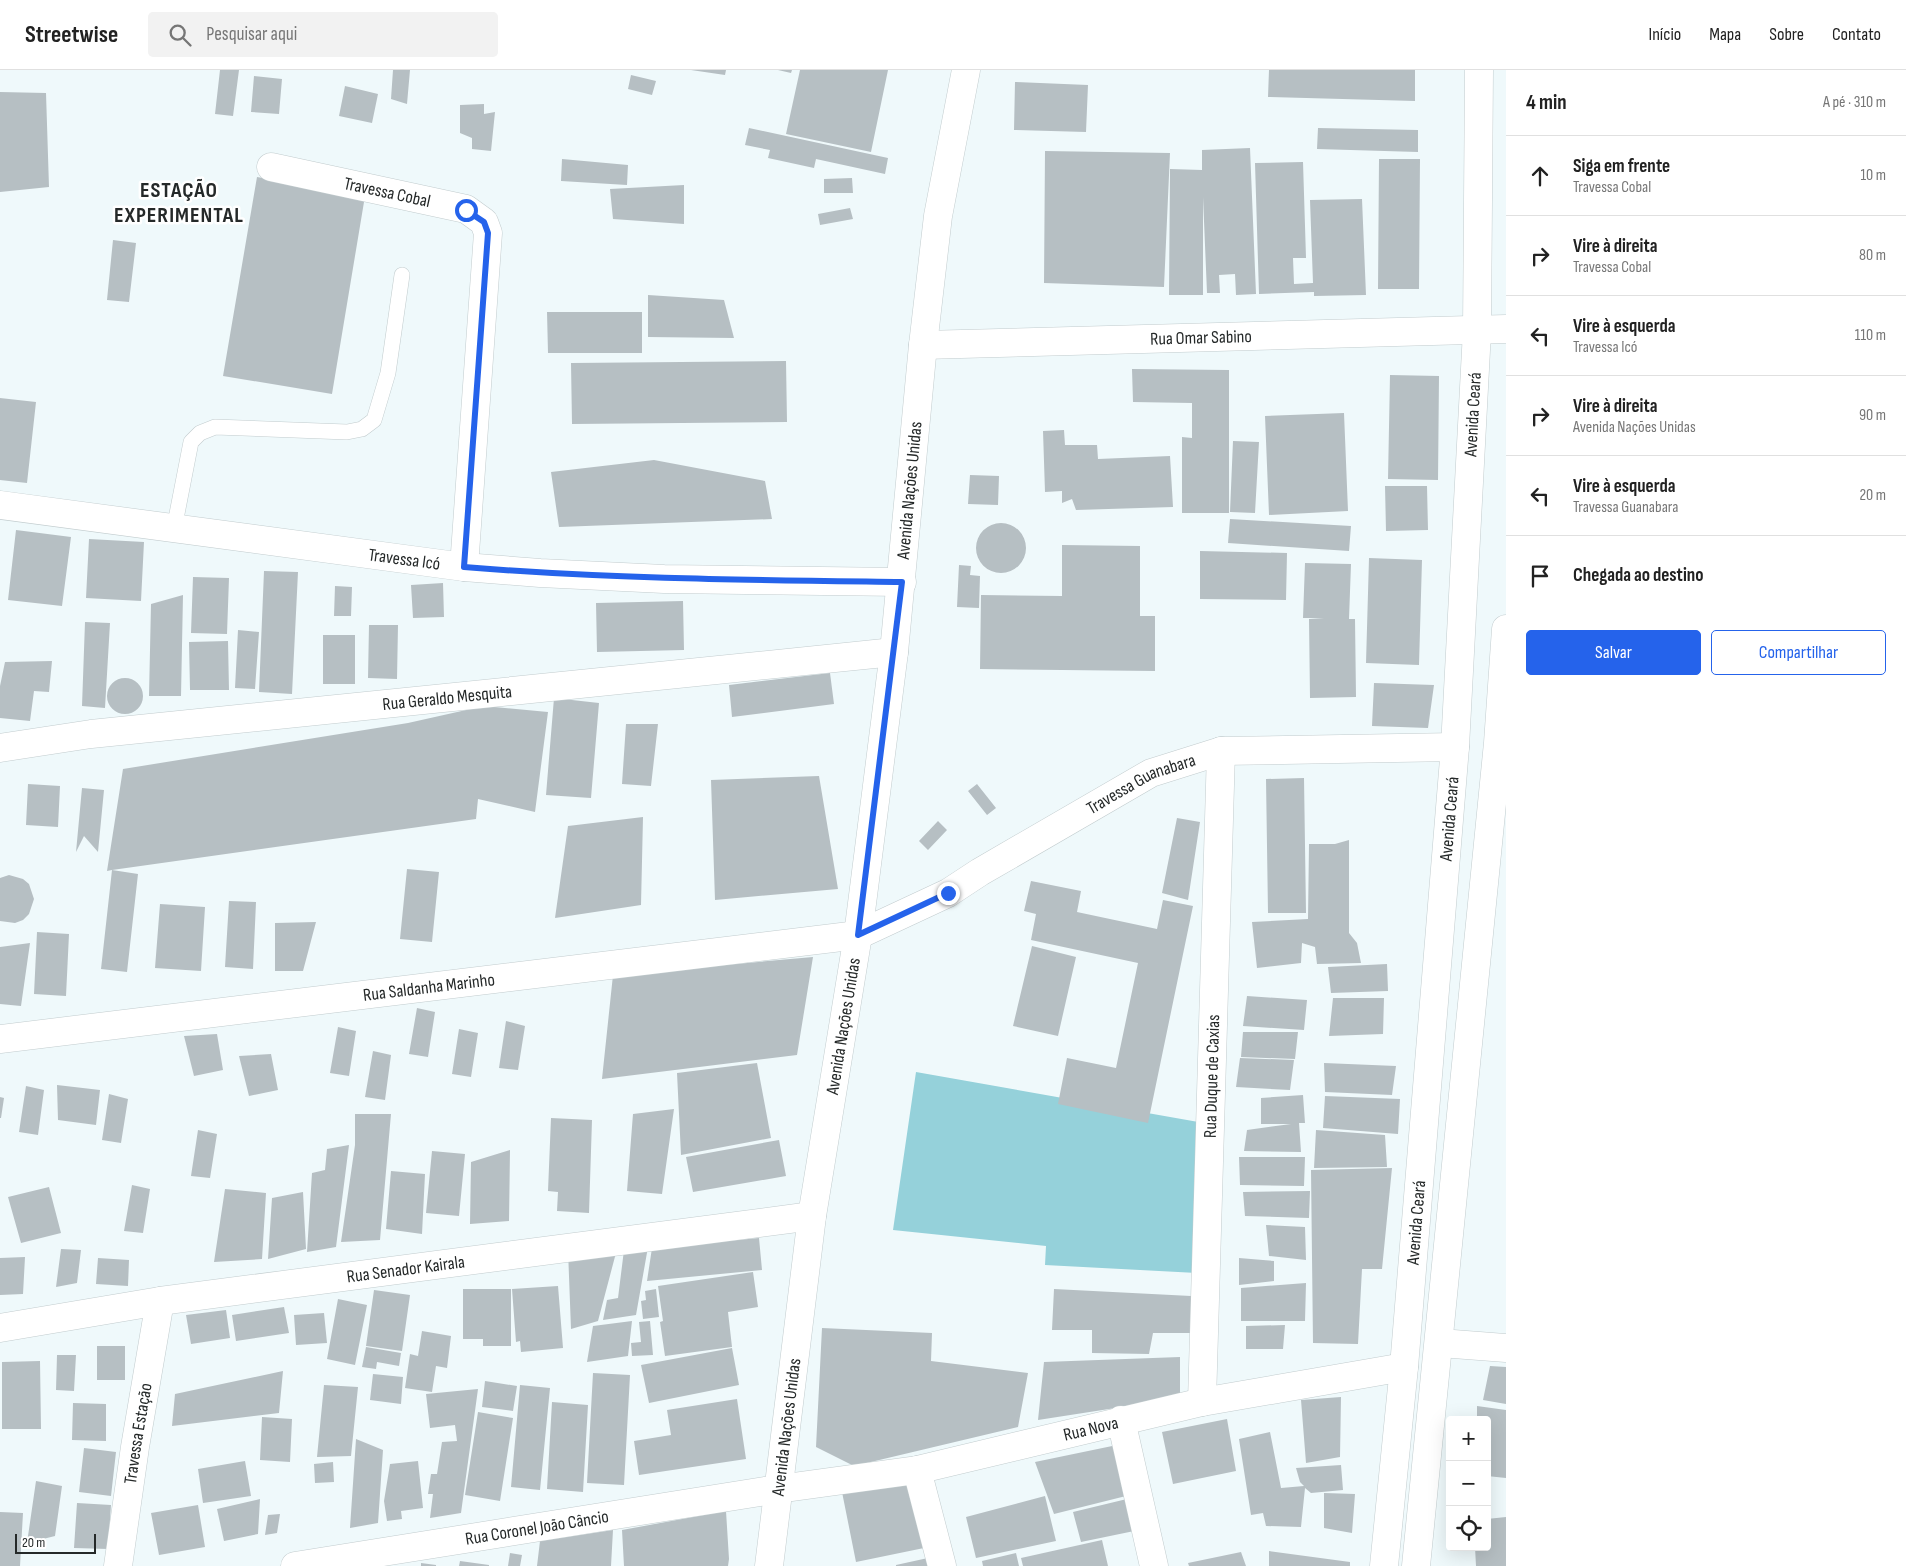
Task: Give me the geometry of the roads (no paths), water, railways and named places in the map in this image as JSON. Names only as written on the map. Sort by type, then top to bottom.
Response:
[{"type":"street","name":"Avenida Nações Unidas","points":[[768,1566],[812,1216],[858,935],[894,652],[938,216],[966,70]]},
{"type":"street","name":"Avenida Ceará","points":[[1384,1566],[1404,1367],[1455,747],[1477,331],[1479,70]]},
{"type":"street","name":"Travessa Cobal","points":[[272,167],[466,210],[484,222],[488,233],[464,567]]},
{"type":"street","name":"Rua Omar Sabino","points":[[924,345],[1506,329]]},
{"type":"street","name":"Travessa Icó","points":[[0,506],[464,567],[664,579],[902,582]]},
{"type":"street","name":"Avenida Ceará","points":[[1416,1566],[1502,743],[1506,629]]},
{"type":"street","name":"Rua Geraldo Mesquita","points":[[0,748],[91,734],[894,652]]},
{"type":"street","name":"Travessa Guanabara","points":[[858,935],[948,893],[980,872],[1151,773],[1221,751],[1455,747]]},
{"type":"street","name":"Rua Duque de Caxias","points":[[1202,1402],[1221,751]]},
{"type":"street","name":"Rua Saldanha Marinho","points":[[0,1039],[858,935]]},
{"type":"street","name":"Rua Senador Kairala","points":[[0,1328],[160,1301],[812,1216]]},
{"type":"street","name":"Travessa Estação","points":[[118,1566],[135,1447],[160,1301]]},
{"type":"street","points":[[1440,1343],[1506,1348]]},
{"type":"street","name":"Rua Nova","points":[[778,1489],[917,1470],[1202,1402],[1404,1367]]},
{"type":"street","points":[[1121,1420],[1154,1566]]},
{"type":"street","points":[[917,1470],[942,1566]]},
{"type":"street","name":"Rua Coronel João Câncio","points":[[296,1566],[778,1489]]},
{"type":"lane","points":[[174,529],[191,442],[200,433],[215,427],[347,432],[362,429],[374,420],[388,373],[402,275]]},
{"type":"district","name":"ESTAÇÃO EXPERIMENTAL","points":[[179,202]]}]
